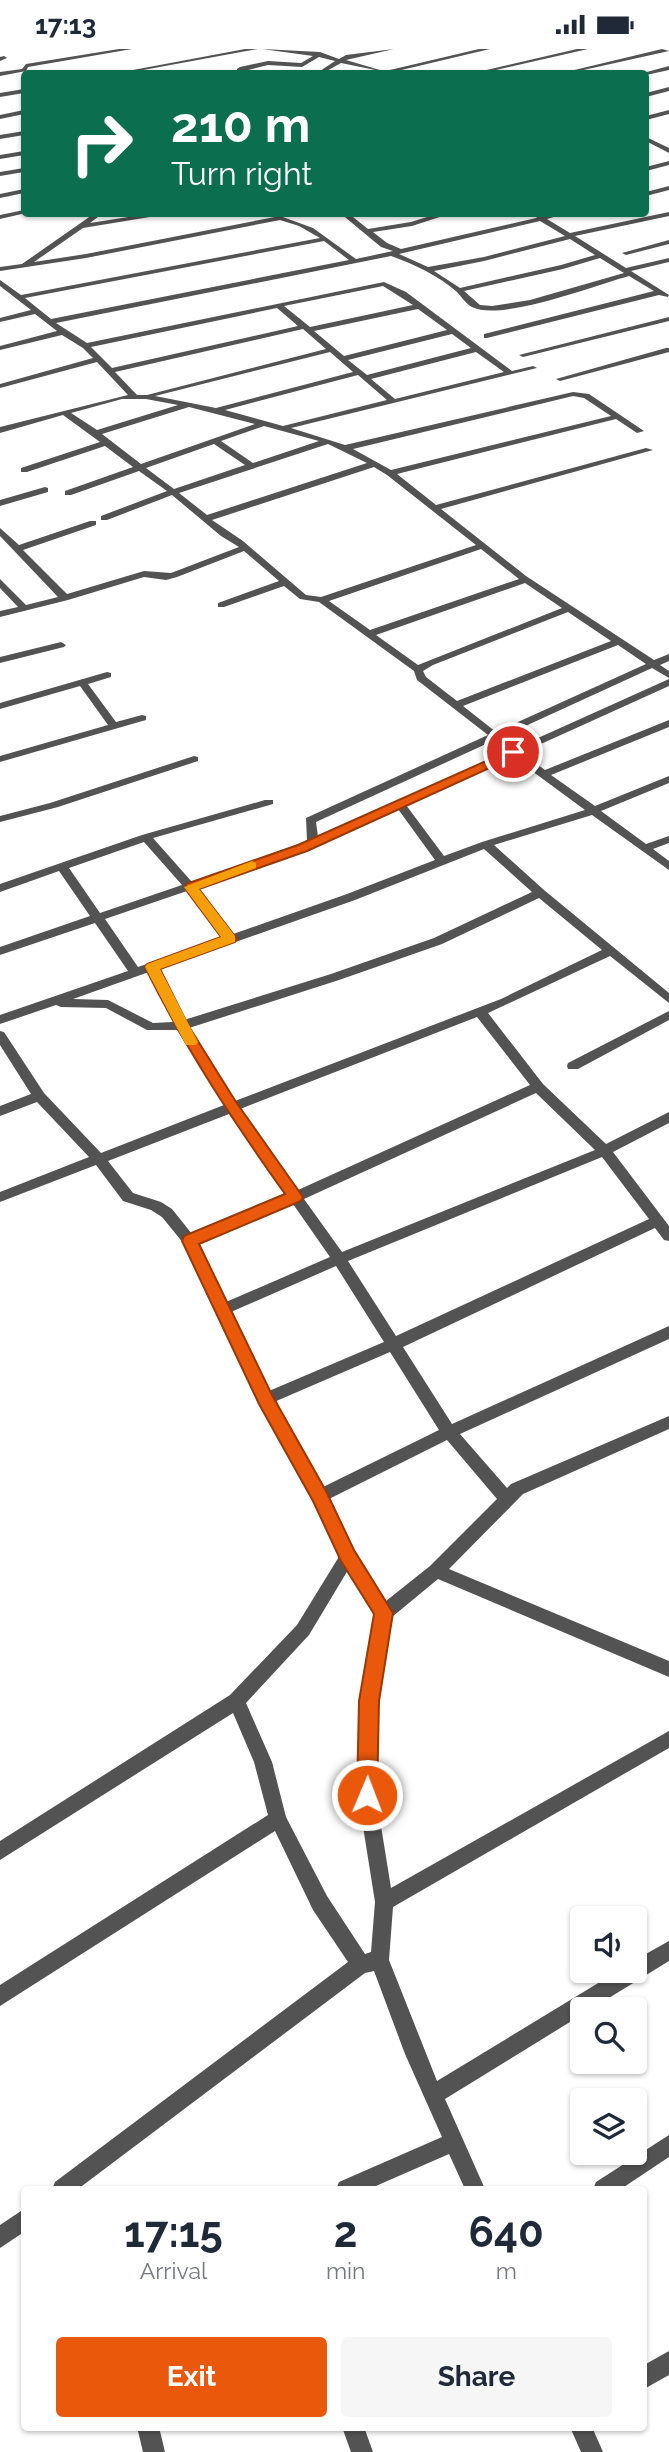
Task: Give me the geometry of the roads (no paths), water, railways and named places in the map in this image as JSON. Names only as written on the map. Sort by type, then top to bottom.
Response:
[{"type":"street","points":[[24,70],[26,66],[126,49],[144,70]]},
{"type":"street","points":[[150,70],[255,49]]},
{"type":"street","points":[[265,49],[319,55],[382,70]]},
{"type":"street","points":[[240,70],[262,64],[303,65],[328,49]]},
{"type":"street","points":[[313,70],[346,49]]},
{"type":"street","points":[[325,70],[359,49]]},
{"type":"street","points":[[342,60],[391,49]]},
{"type":"street","points":[[398,70],[487,49]]},
{"type":"street","points":[[490,70],[585,49]]},
{"type":"street","points":[[578,70],[669,49]]},
{"type":"street","points":[[654,53],[669,59]]},
{"type":"street","points":[[649,72],[669,68]]},
{"type":"street","points":[[0,74],[21,70]]},
{"type":"street","points":[[649,94],[669,89]]},
{"type":"street","points":[[0,95],[21,92]]},
{"type":"street","points":[[649,117],[669,112]]},
{"type":"street","points":[[0,117],[21,113]]},
{"type":"street","points":[[649,132],[657,135]]},
{"type":"street","points":[[0,137],[21,134]]},
{"type":"street","points":[[649,141],[669,151]]},
{"type":"street","points":[[649,146],[656,145]]},
{"type":"street","points":[[0,157],[21,154]]},
{"type":"street","points":[[649,168],[669,163]]},
{"type":"street","points":[[0,174],[21,170]]},
{"type":"street","points":[[649,193],[669,188]]},
{"type":"street","points":[[0,196],[21,192]]},
{"type":"street","points":[[0,217],[21,213]]},
{"type":"street","points":[[426,270],[484,259],[669,214]]},
{"type":"street","points":[[649,215],[669,226]]},
{"type":"street","points":[[22,267],[94,217]]},
{"type":"street","points":[[79,227],[145,217]]},
{"type":"street","points":[[348,217],[384,245],[459,290],[480,307],[514,308],[669,260]]},
{"type":"street","points":[[367,231],[412,224],[436,217]]},
{"type":"street","points":[[539,217],[669,297]]},
{"type":"street","points":[[52,321],[397,253],[549,217]]},
{"type":"street","points":[[0,269],[280,218],[298,221],[354,261]]},
{"type":"street","points":[[21,296],[326,239]]},
{"type":"street","points":[[626,253],[669,242]]},
{"type":"street","points":[[459,290],[603,255]]},
{"type":"street","points":[[0,282],[63,332],[86,346],[135,397]]},
{"type":"street","points":[[86,346],[384,284],[419,306],[510,373]]},
{"type":"street","points":[[487,336],[669,285]]},
{"type":"street","points":[[278,305],[356,373],[392,400]]},
{"type":"street","points":[[109,371],[419,306]]},
{"type":"street","points":[[0,320],[38,310]]},
{"type":"street","points":[[523,355],[669,319]]},
{"type":"street","points":[[341,359],[453,331]]},
{"type":"street","points":[[0,348],[63,332]]},
{"type":"street","points":[[365,379],[477,349]]},
{"type":"street","points":[[146,397],[329,350]]},
{"type":"street","points":[[560,379],[669,350]]},
{"type":"street","points":[[0,386],[97,359]]},
{"type":"street","points":[[285,428],[533,368]]},
{"type":"street","points":[[216,410],[356,373]]},
{"type":"street","points":[[345,448],[573,394],[586,396],[640,431]]},
{"type":"street","points":[[0,430],[122,397],[146,397],[216,410],[328,441],[390,473],[526,580],[669,675]]},
{"type":"street","points":[[96,433],[189,405]]},
{"type":"street","points":[[65,413],[96,433],[173,492],[303,597],[322,600],[418,670],[421,678],[495,736]]},
{"type":"street","points":[[390,473],[619,416]]},
{"type":"street","points":[[68,493],[266,423]]},
{"type":"street","points":[[214,440],[252,466]]},
{"type":"street","points":[[104,518],[173,492],[328,441]]},
{"type":"street","points":[[24,470],[106,443]]},
{"type":"street","points":[[433,508],[649,450]]},
{"type":"street","points":[[205,519],[374,464]]},
{"type":"street","points":[[0,503],[45,489]]},
{"type":"street","points":[[19,548],[93,523]]},
{"type":"street","points":[[0,531],[65,597]]},
{"type":"street","points":[[322,600],[482,546]]},
{"type":"street","points":[[0,614],[144,574],[166,577],[240,551],[243,547]]},
{"type":"street","points":[[369,634],[526,580]]},
{"type":"street","points":[[0,582],[24,608]]},
{"type":"street","points":[[221,605],[285,582]]},
{"type":"street","points":[[418,670],[429,663],[568,609]]},
{"type":"street","points":[[456,705],[617,642]]},
{"type":"street","points":[[0,660],[61,645]]},
{"type":"street","points":[[313,843],[310,820],[669,657]]},
{"type":"street","points":[[0,706],[107,675]]},
{"type":"street","points":[[0,951],[313,843],[669,682]]},
{"type":"street","points":[[83,683],[113,725]]},
{"type":"street","points":[[0,759],[142,718]]},
{"type":"street","points":[[544,774],[669,723]]},
{"type":"street","points":[[513,752],[669,866]]},
{"type":"street","points":[[0,819],[54,805],[194,759]]},
{"type":"street","points":[[0,1020],[351,897],[486,844],[593,810],[669,779]]},
{"type":"street","points":[[0,888],[146,837],[269,802]]},
{"type":"street","points":[[401,805],[442,861]]},
{"type":"street","points":[[146,837],[190,887],[230,939]]},
{"type":"street","points":[[645,848],[669,839]]},
{"type":"street","points":[[486,844],[540,893],[669,999]]},
{"type":"street","points":[[62,868],[136,972]]},
{"type":"street","points":[[52,1002],[108,1004],[151,1027],[181,1026],[438,941],[540,893]]},
{"type":"street","points":[[0,1197],[505,1002],[611,951]]},
{"type":"street","points":[[152,967],[181,1026],[231,1106],[339,1259],[449,1432],[507,1499]]},
{"type":"street","points":[[479,1011],[538,1087],[605,1151],[669,1236]]},
{"type":"street","points":[[573,1066],[669,1015]]},
{"type":"street","points":[[0,1035],[39,1097],[99,1159],[128,1197],[156,1206],[167,1213],[190,1241],[265,1399],[320,1496],[348,1556],[384,1613]]},
{"type":"street","points":[[190,1241],[295,1197],[538,1087]]},
{"type":"street","points":[[0,1111],[39,1097]]},
{"type":"street","points":[[223,1310],[339,1259],[605,1151],[669,1117]]},
{"type":"street","points":[[265,1399],[394,1343],[656,1222]]},
{"type":"street","points":[[320,1496],[449,1432],[669,1332]]},
{"type":"street","points":[[73,2185],[371,1962],[384,1902],[367,1795],[369,1701],[384,1613],[436,1571],[517,1489],[669,1422]]},
{"type":"street","points":[[0,1851],[236,1701],[303,1630],[348,1556]]},
{"type":"street","points":[[436,1571],[669,1669]]},
{"type":"street","points":[[236,1701],[263,1762],[278,1819],[320,1903],[371,1962],[474,2186]]},
{"type":"street","points":[[384,1902],[669,1739]]},
{"type":"street","points":[[0,1996],[278,1819]]},
{"type":"street","points":[[433,2095],[669,1950]]},
{"type":"street","points":[[353,2186],[454,2142]]},
{"type":"street","points":[[608,2186],[669,2145]]},
{"type":"street","points":[[0,2238],[21,2221]]},
{"type":"street","points":[[647,2376],[669,2362]]},
{"type":"street","points":[[149,2431],[155,2452]]},
{"type":"street","points":[[354,2431],[362,2452]]},
{"type":"street","points":[[583,2431],[592,2452]]}]
